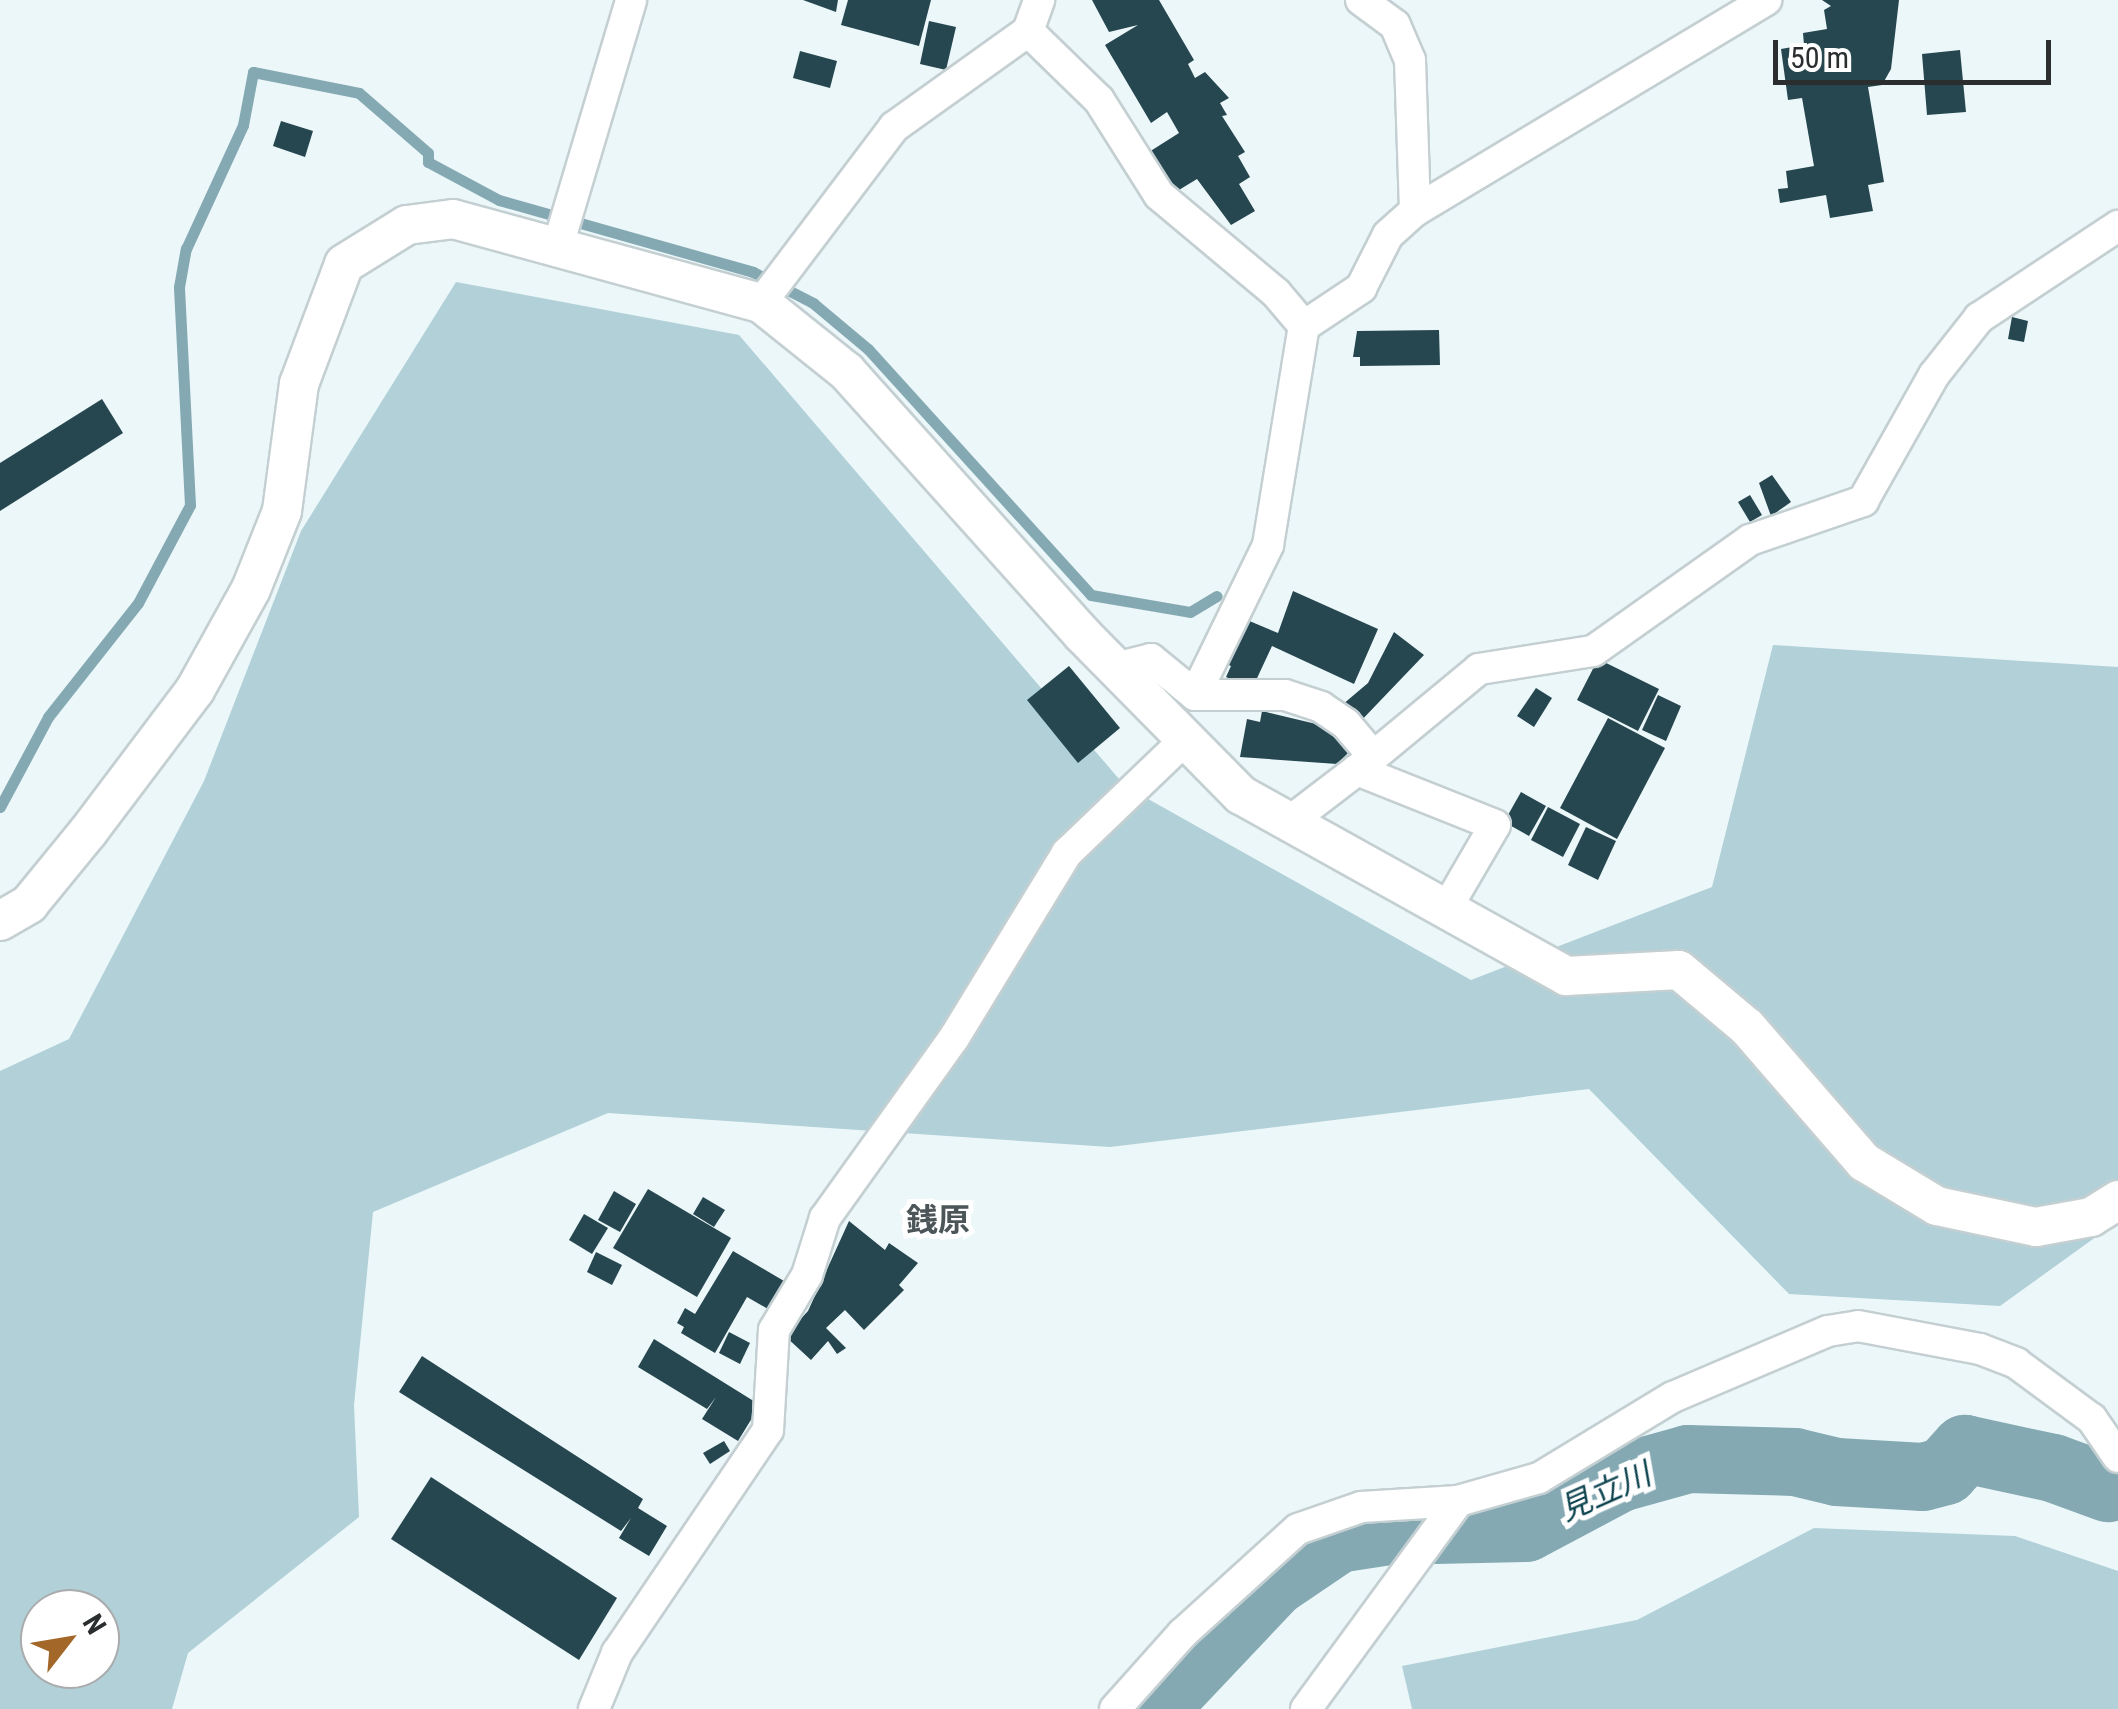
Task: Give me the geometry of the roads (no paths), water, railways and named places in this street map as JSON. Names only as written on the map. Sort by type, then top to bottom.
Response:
[{"type":"street","points":[[556,249],[631,0]]},
{"type":"street","points":[[761,302],[894,127],[1028,32],[1039,0]]},
{"type":"street","points":[[1361,0],[1394,25],[1410,60],[1414,211]]},
{"type":"street","points":[[1195,694],[1268,546],[1304,326],[1361,288],[1388,235],[1414,211],[1766,0]]},
{"type":"street","points":[[1028,32],[1099,100],[1159,195],[1276,293],[1304,326]]},
{"type":"street","points":[[0,921],[29,904],[100,816],[195,690],[251,589],[282,511],[299,384],[344,264],[407,225],[453,219],[761,302],[846,372],[1114,668],[1240,795],[1566,976],[1679,970],[1747,1027],[1864,1162],[1937,1206],[2036,1226],[2091,1216],[2118,1200]]},
{"type":"street","points":[[1289,822],[1478,669],[1593,651],[1750,540],[1863,502],[1934,375],[1979,318],[2118,226]]},
{"type":"street","points":[[1114,668],[1150,659],[1195,694],[1286,695],[1321,707],[1346,724],[1364,763],[1495,826],[1445,910]]},
{"type":"street","points":[[594,1709],[617,1653],[768,1430],[774,1330],[807,1275],[825,1218],[954,1038],[1067,853],[1185,740]]},
{"type":"street","points":[[1306,1709],[1441,1524],[1539,1478],[1673,1398],[1828,1332],[1858,1326],[1980,1349],[2016,1364],[2092,1420],[2118,1457]]},
{"type":"street","points":[[1114,1709],[1182,1634],[1298,1529],[1362,1507],[1441,1524]]},
{"type":"waterway","points":[[0,807],[48,717],[138,603],[190,505],[179,287],[186,249],[243,125],[253,72],[359,93],[428,153],[428,162],[499,200],[753,272],[813,303],[868,349],[1091,595],[1190,612],[1217,596]]},
{"type":"waterway","name":"見立川","points":[[1154,1709],[1273,1583],[1338,1539],[1390,1531],[1526,1528],[1620,1478],[1688,1459],[1795,1462],[1837,1472],[1923,1477],[1945,1471],[1965,1449],[2053,1468],[2108,1488]]},
{"type":"district","name":"銭原","points":[[938,1220]]}]
